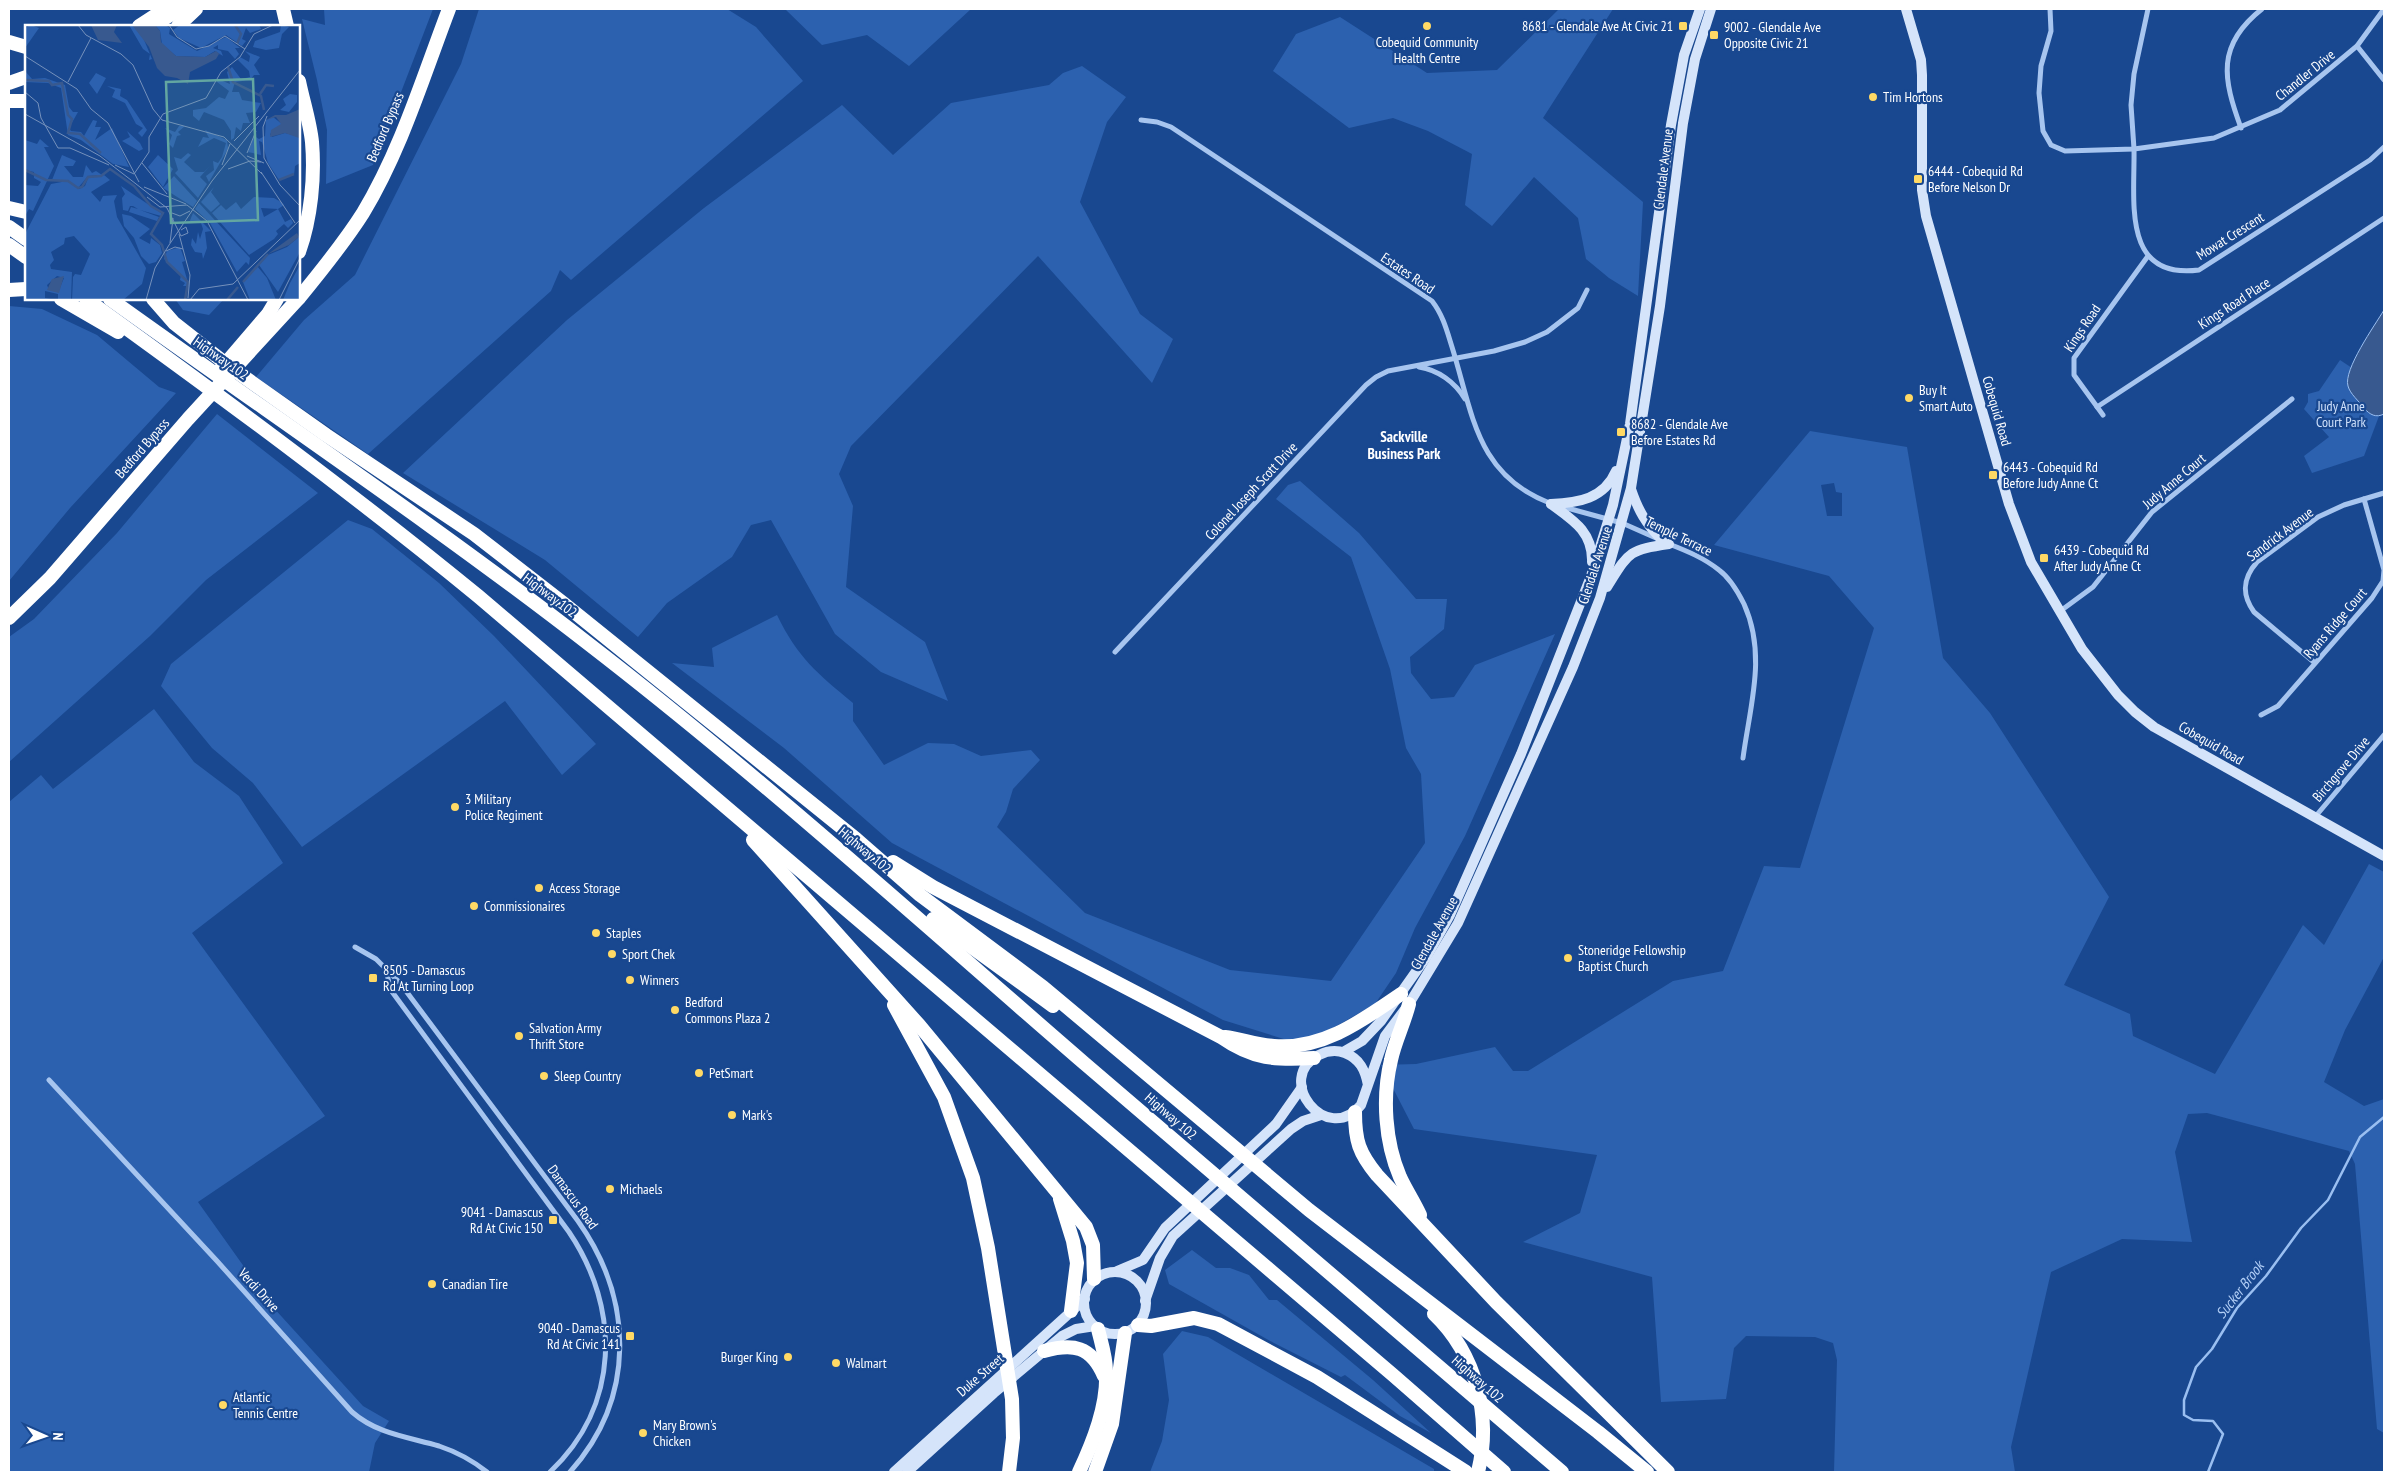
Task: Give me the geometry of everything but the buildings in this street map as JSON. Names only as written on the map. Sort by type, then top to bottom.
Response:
[{"type":"highway","points":[[141,25],[166,9]]},
{"type":"highway","points":[[154,25],[180,9]]},
{"type":"highway","points":[[179,25],[196,9]]},
{"type":"highway","name":"Bedford Bypass","points":[[300,296],[336,254],[364,211],[400,138],[449,9]]},
{"type":"highway","points":[[400,138],[459,9]]},
{"type":"highway","points":[[9,42],[25,47]]},
{"type":"highway","points":[[9,83],[25,77]]},
{"type":"highway","points":[[9,88],[25,83]]},
{"type":"highway","points":[[300,86],[312,141],[312,181],[306,232],[300,249]]},
{"type":"highway","points":[[9,101],[25,101]]},
{"type":"highway","points":[[9,208],[25,212]]},
{"type":"highway","points":[[9,227],[25,238]]},
{"type":"highway","points":[[9,245],[25,256]]},
{"type":"highway","points":[[9,290],[25,289]]},
{"type":"highway","points":[[63,300],[198,380]]},
{"type":"highway","points":[[87,300],[385,520],[1393,1375],[1504,1472]]},
{"type":"highway","name":"Highway 102","points":[[111,300],[590,645],[866,871],[1083,1062],[1562,1472]]},
{"type":"highway","points":[[154,300],[174,324],[230,367],[326,435],[474,534],[615,644],[856,839],[920,895],[1043,986],[1309,1210],[1598,1432],[1646,1472]]},
{"type":"highway","name":"Bedford Bypass","points":[[242,353],[276,300]]},
{"type":"highway","name":"Bedford Bypass","points":[[9,608],[242,353],[296,300]]},
{"type":"highway","name":"Bedford Bypass","points":[[9,618],[50,578],[185,417]]},
{"type":"highway","points":[[315,445],[339,456],[558,610],[615,644]]},
{"type":"highway","points":[[711,795],[890,993],[1090,1235],[1094,1259],[1094,1279]]},
{"type":"highway","points":[[856,839],[933,887],[1221,1037],[1239,1049],[1260,1058],[1284,1060],[1314,1058]]},
{"type":"highway","points":[[866,871],[1039,996],[1108,1042]]},
{"type":"highway","points":[[890,993],[896,1011],[918,1046],[944,1098],[974,1178],[988,1248],[1012,1399],[1013,1438],[1010,1472]]},
{"type":"highway","points":[[1221,1037],[1275,1046],[1303,1045],[1336,1034],[1405,999]]},
{"type":"highway","points":[[1405,999],[1386,1090],[1387,1122],[1392,1152],[1400,1177],[1424,1225]]},
{"type":"highway","points":[[1355,1112],[1358,1145],[1363,1158],[1496,1302],[1668,1472]]},
{"type":"highway","points":[[1059,1196],[1073,1241],[1077,1263],[1071,1311]]},
{"type":"highway","points":[[1387,1271],[1436,1316],[1450,1332],[1471,1368],[1476,1381],[1483,1419],[1483,1442],[1478,1472]]},
{"type":"highway","points":[[1138,1325],[1151,1326],[1194,1318],[1218,1324],[1317,1377],[1466,1472]]},
{"type":"highway","points":[[1079,1472],[1099,1418],[1106,1382],[1106,1364],[1097,1327]]},
{"type":"highway","points":[[1095,1472],[1112,1424],[1125,1333]]},
{"type":"highway","points":[[1044,1351],[1062,1346],[1084,1351],[1097,1363],[1106,1382]]},
{"type":"main road","name":"Glendale Avenue","points":[[1355,1112],[1366,1096],[1385,1036],[1450,915],[1521,754],[1591,576],[1608,519],[1631,415],[1671,126],[1684,56],[1700,9]]},
{"type":"main road","name":"Glendale Avenue","points":[[1314,1058],[1332,1051],[1343,1052],[1368,1035],[1405,999],[1458,923],[1573,667],[1600,598],[1631,488],[1658,324],[1683,123],[1695,58],[1711,9]]},
{"type":"main road","name":"Cobequid Road","points":[[1906,9],[1922,67],[1922,190],[1934,246],[2009,504],[2031,562],[2059,612],[2098,671],[2135,712],[2154,726],[2384,856]]},
{"type":"main road","points":[[1551,504],[1576,503],[1594,496],[1607,486],[1623,456]]},
{"type":"main road","points":[[1631,488],[1638,511],[1647,526],[1666,542]]},
{"type":"main road","points":[[1551,504],[1585,532],[1592,548],[1591,576]]},
{"type":"main road","points":[[1600,598],[1623,561],[1634,551],[1666,542]]},
{"type":"main road","points":[[1343,1052],[1361,1064],[1366,1074],[1368,1085]]},
{"type":"main road","points":[[1314,1058],[1305,1069],[1302,1087],[1305,1101],[1312,1110],[1332,1118],[1342,1117],[1355,1112]]},
{"type":"main road","points":[[1117,1272],[1133,1278],[1142,1291],[1145,1310],[1138,1325],[1125,1333],[1112,1334],[1097,1327],[1086,1311],[1085,1299],[1094,1279],[1102,1274],[1117,1272],[1144,1260],[1165,1228],[1276,1124],[1302,1087]]},
{"type":"main road","points":[[1145,1301],[1158,1264],[1173,1236],[1291,1129],[1303,1121],[1321,1115]]},
{"type":"main road","name":"Duke Street","points":[[894,1472],[1022,1363],[1071,1311],[1085,1299]]},
{"type":"main road","name":"Duke Street","points":[[1022,1363],[1044,1351],[1069,1332],[1097,1327]]},
{"type":"main road","name":"Duke Street","points":[[907,1472],[993,1387]]},
{"type":"street","name":"Chandler Drive","points":[[2050,9],[2051,31],[2041,66],[2039,93],[2043,131],[2051,145],[2065,151],[2134,150],[2214,138],[2241,128],[2280,110],[2357,46],[2384,9]]},
{"type":"street","points":[[2148,9],[2134,74],[2131,105],[2136,225],[2142,247],[2148,256]]},
{"type":"street","points":[[2241,128],[2229,84],[2227,65],[2230,47],[2237,33],[2262,9]]},
{"type":"street","points":[[2357,46],[2384,80]]},
{"type":"street","name":"Estates Road","points":[[1140,120],[1157,122],[1172,127],[1432,301],[1443,320],[1478,436],[1496,464],[1509,480],[1532,496],[1551,504],[1608,519]]},
{"type":"street","name":"Mowat Crescent","points":[[2148,256],[2166,268],[2188,271],[2200,270],[2370,160],[2384,147]]},
{"type":"street","name":"Kings Road Place","points":[[2097,407],[2384,218]]},
{"type":"street","name":"Kings Road","points":[[2103,415],[2074,375],[2074,358],[2148,256]]},
{"type":"street","name":"Colonel Joseph Scott Drive","points":[[1115,652],[1366,385],[1388,371],[1456,359],[1518,345],[1547,332],[1578,308],[1587,290]]},
{"type":"street","name":"Colonel Joseph Scott Drive","points":[[1416,366],[1431,369],[1446,378],[1457,387],[1469,405]]},
{"type":"street","name":"Judy Anne Court","points":[[2059,612],[2093,587],[2152,512],[2292,399]]},
{"type":"street","name":"Sandrick Avenue","points":[[2315,663],[2254,612],[2245,593],[2245,581],[2250,570],[2257,562],[2318,517],[2344,505],[2384,492]]},
{"type":"street","name":"Ryans Ridge Court","points":[[2261,715],[2278,706],[2372,598],[2383,582],[2384,570],[2364,499]]},
{"type":"street","name":"Temple Terrace","points":[[1608,519],[1622,523],[1699,556],[1721,571],[1734,586],[1752,623],[1757,660],[1743,758]]},
{"type":"street","name":"Birchgrove Drive","points":[[2314,817],[2384,735]]},
{"type":"street","name":"Damascus Road","points":[[355,947],[370,955],[400,983],[573,1214],[592,1242],[606,1272],[614,1298],[619,1325],[620,1353],[617,1380],[610,1406],[599,1431],[585,1454],[570,1472]]},
{"type":"street","name":"Damascus Road","points":[[386,968],[390,989],[394,996],[565,1227],[593,1276],[605,1322],[604,1372],[591,1414],[577,1441],[550,1472]]},
{"type":"street","name":"Verdi Drive","points":[[49,1080],[217,1261],[352,1412],[370,1425],[390,1433],[452,1450],[485,1471]]},
{"type":"street","name":"Damascus Road","points":[[545,1472],[564,1458]]},
{"type":"street","points":[[485,1471],[490,1472]]},
{"type":"green space","points":[[324,9],[433,9],[373,165],[326,184],[327,130],[302,19],[325,25]]},
{"type":"green space","points":[[479,9],[727,9],[756,27],[803,81],[571,280],[560,270],[551,291],[368,454],[256,377],[304,320],[355,275],[461,64]]},
{"type":"green space","points":[[785,9],[971,9],[909,66],[867,35],[822,45]]},
{"type":"green space","points":[[1559,9],[1613,9],[1543,118],[1643,202],[1638,296],[1609,278],[1586,259],[1578,218],[1534,177],[1492,226],[1465,205],[1472,154],[1428,131],[1393,118],[1349,128],[1273,71],[1296,34],[1340,17],[1427,73],[1497,70]]},
{"type":"green space","points":[[1082,66],[1126,97],[1107,122],[1080,202],[1140,314],[1173,339],[1152,383],[1038,256],[851,446],[839,474],[853,506],[846,587],[925,642],[948,701],[881,672],[835,634],[771,520],[751,525],[732,557],[667,603],[638,637],[545,560],[403,473],[567,320],[704,208],[842,105],[893,155],[951,103],[1049,85],[1063,73]]},
{"type":"green space","points":[[176,300],[223,300],[209,315],[183,310]]},
{"type":"green space","points":[[9,306],[42,309],[97,335],[159,387],[176,393],[70,508],[9,581]]},
{"type":"green space","name":"Judy Anne Court Park","points":[[2340,360],[2352,368],[2347,379],[2358,402],[2379,416],[2364,456],[2312,473],[2304,456],[2329,437],[2304,409],[2308,402],[2308,394],[2319,391]]},
{"type":"green space","points":[[217,414],[318,493],[206,580],[150,636],[9,762],[9,637],[34,619],[117,533]]},
{"type":"green space","points":[[1810,431],[1907,447],[1943,658],[1990,713],[2109,897],[2064,985],[2130,1014],[2133,1036],[2215,1074],[2303,925],[2324,945],[2369,864],[2384,872],[2384,957],[2345,1030],[2324,1082],[2364,1106],[2384,1099],[2384,1433],[2377,1429],[2355,1164],[2349,1151],[2207,1113],[2188,1114],[2175,1152],[2192,1242],[2122,1239],[2051,1272],[2011,1447],[2015,1472],[1834,1472],[1837,1360],[1833,1343],[1815,1337],[1746,1336],[1734,1348],[1726,1399],[1661,1402],[1652,1277],[1523,1242],[1580,1213],[1597,1155],[1414,1129],[1381,1065],[1416,1064],[1495,1047],[1513,1071],[1528,1071],[1673,981],[1723,971],[1764,866],[1800,868],[1874,628],[1829,576],[1714,545]],"holes":[[[1834,483],[1836,492],[1842,493],[1842,516],[1827,516],[1821,485]]]},
{"type":"green space","points":[[1300,481],[1359,533],[1416,599],[1447,599],[1444,629],[1410,657],[1411,673],[1431,699],[1454,697],[1475,665],[1555,634],[1465,836],[1415,928],[1396,973],[1375,1004],[1303,1045],[1223,1020],[892,843],[784,748],[672,663],[714,667],[712,648],[777,615],[793,643],[809,664],[853,703],[853,721],[884,765],[928,743],[954,744],[981,756],[1031,750],[1040,760],[1013,789],[1006,812],[997,827],[1085,913],[1230,970],[1331,981],[1425,843],[1421,774],[1406,748],[1390,669],[1351,557],[1276,499],[1288,485]]},
{"type":"green space","points":[[348,520],[372,529],[439,583],[494,636],[596,744],[562,775],[505,701],[302,847],[253,783],[212,748],[161,686],[171,664]]},
{"type":"green space","points":[[154,709],[194,762],[239,796],[283,863],[192,933],[325,1116],[198,1202],[272,1306],[363,1406],[389,1421],[375,1443],[369,1472],[9,1472],[9,802],[41,775],[53,789]]},
{"type":"green space","points":[[1192,1250],[1216,1268],[1230,1268],[1249,1275],[1269,1300],[1277,1300],[1373,1380],[1431,1433],[1400,1416],[1345,1375],[1341,1377],[1274,1343],[1169,1284],[1165,1270]]},
{"type":"green space","points":[[1182,1331],[1208,1337],[1434,1469],[1434,1472],[1150,1472],[1162,1441],[1169,1400],[1163,1354]]},
{"type":"shaded area","points":[[2384,310],[2384,414],[2376,416],[2366,410],[2353,395],[2348,386],[2348,379],[2355,359]]},
{"type":"waterway","name":"Sucker Brook","points":[[2208,1472],[2223,1434],[2213,1421],[2193,1420],[2184,1415],[2184,1400],[2196,1367],[2212,1349],[2237,1308],[2266,1276],[2301,1228],[2328,1200],[2360,1137],[2384,1117]]},
{"type":"place","name":"Cobequid Community Health Centre","points":[[1427,26]]},
{"type":"place","name":"8681 - Glendale Ave At Civic 21","points":[[1683,26]]},
{"type":"place","name":"9002 - Glendale Ave Opposite Civic 21","points":[[1714,35]]},
{"type":"place","name":"Tim Hortons","points":[[1873,97]]},
{"type":"place","name":"6444 - Cobequid Rd Before Nelson Dr","points":[[1918,179]]},
{"type":"place","name":"Buy It Smart Auto","points":[[1909,398]]},
{"type":"place","name":"8682 - Glendale Ave Before Estates Rd","points":[[1621,432]]},
{"type":"place","name":"6443 - Cobequid Rd Before Judy Anne Ct","points":[[1993,475]]},
{"type":"place","name":"6439 - Cobequid Rd After Judy Anne Ct","points":[[2044,558]]},
{"type":"place","name":"3 Military Police Regiment","points":[[455,807]]},
{"type":"place","name":"Access Storage","points":[[539,888]]},
{"type":"place","name":"Commissionaires","points":[[474,906]]},
{"type":"place","name":"Staples","points":[[596,933]]},
{"type":"place","name":"Sport Chek","points":[[612,954]]},
{"type":"place","name":"Stoneridge Fellowship Baptist Church","points":[[1568,958]]},
{"type":"place","name":"8505 - Damascus Rd At Turning Loop","points":[[373,978]]},
{"type":"place","name":"Winners","points":[[630,980]]},
{"type":"place","name":"Bedford Commons Plaza 2","points":[[675,1010]]},
{"type":"place","name":"Salvation Army Thrift Store","points":[[519,1036]]},
{"type":"place","name":"PetSmart","points":[[699,1073]]},
{"type":"place","name":"Sleep Country","points":[[544,1076]]},
{"type":"place","name":"Mark's","points":[[732,1115]]},
{"type":"place","name":"Michaels","points":[[610,1189]]},
{"type":"place","name":"9041 - Damascus Rd At Civic 150","points":[[553,1220]]},
{"type":"place","name":"Canadian Tire","points":[[432,1284]]},
{"type":"place","name":"9040 - Damascus Rd At Civic 141","points":[[630,1336]]},
{"type":"place","name":"Burger King","points":[[788,1357]]},
{"type":"place","name":"Walmart","points":[[836,1363]]},
{"type":"place","name":"Atlantic Tennis Centre","points":[[223,1405]]},
{"type":"place","name":"Mary Brown's Chicken","points":[[643,1433]]},
{"type":"district","name":"Sackville Business Park","points":[[1404,446]]}]
